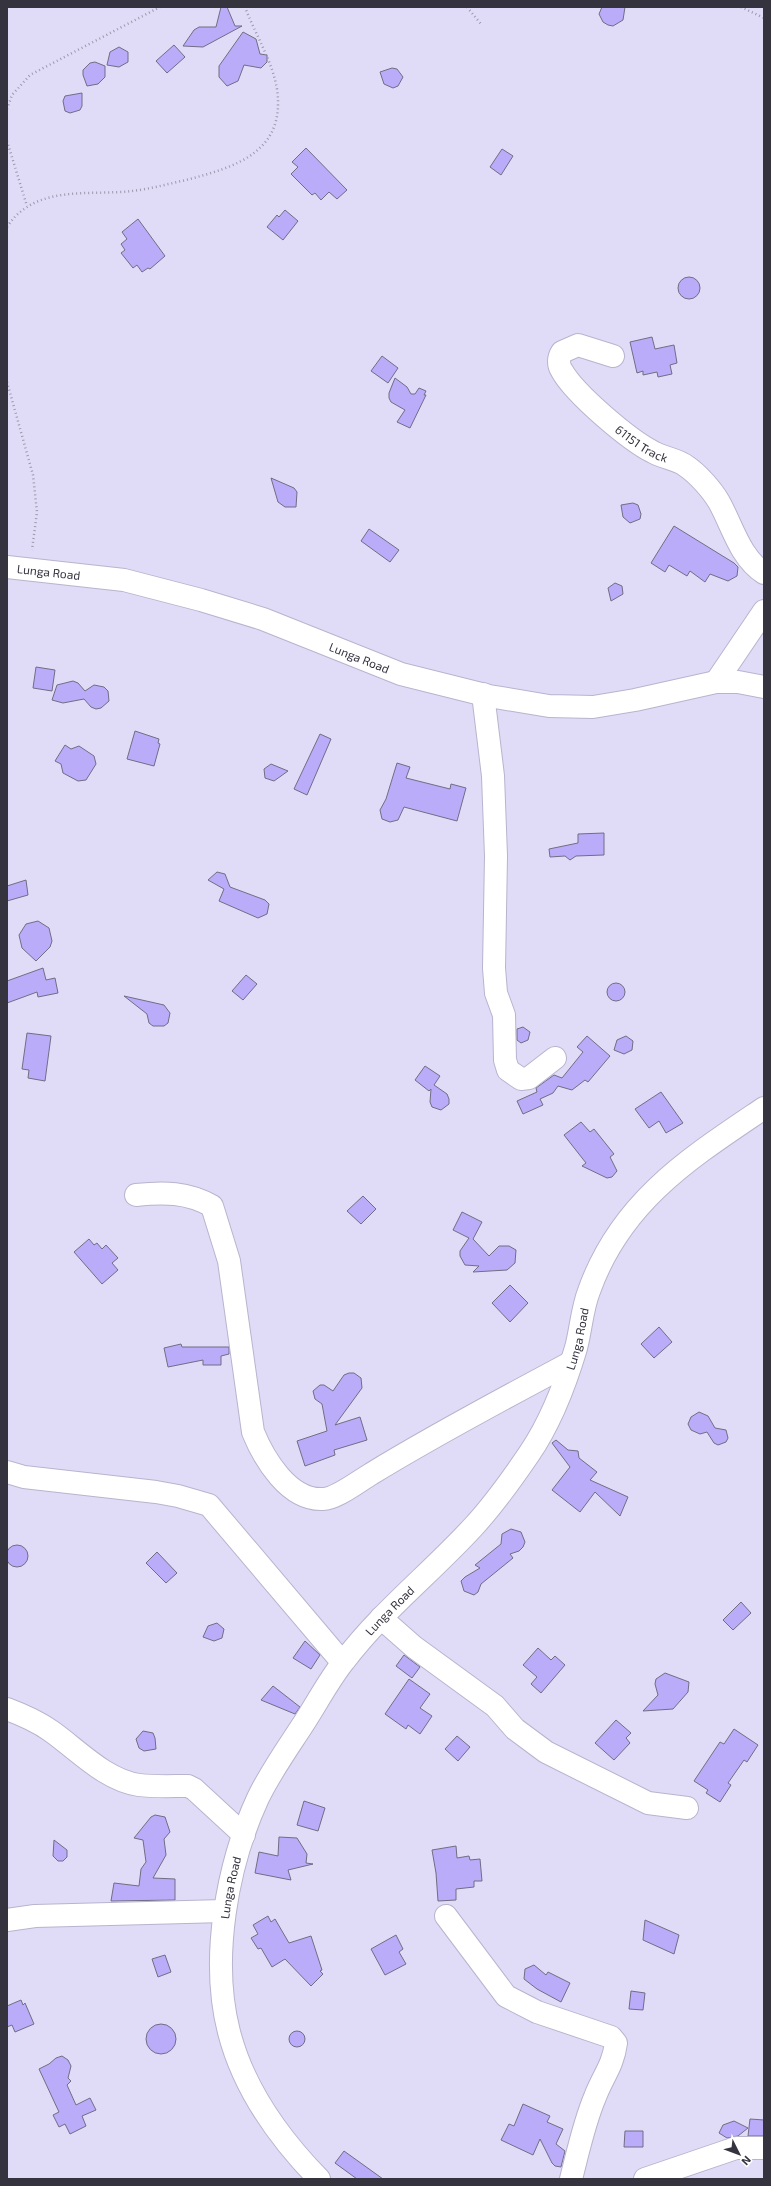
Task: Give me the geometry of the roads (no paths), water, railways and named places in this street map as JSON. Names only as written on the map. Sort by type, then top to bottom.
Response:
[{"type":"street","name":"61151 Track","points":[[613,356],[578,345],[569,347],[562,352],[558,361],[562,371],[570,382],[597,410],[651,452],[686,465],[694,473],[719,502],[735,535],[751,560],[764,573]]},
{"type":"street","name":"Lunga Road","points":[[7,567],[124,580],[201,600],[263,619],[401,674],[483,694],[549,706],[593,707],[635,700],[716,682],[738,682],[764,686]]},
{"type":"street","points":[[716,682],[764,611]]},
{"type":"street","points":[[483,694],[493,776],[496,856],[494,968],[496,992],[504,1015],[505,1060],[508,1070],[521,1079],[529,1078],[555,1058]]},
{"type":"street","name":"Lunga Road","points":[[320,2179],[289,2143],[261,2106],[242,2068],[229,2031],[224,1998],[222,1958],[224,1911],[230,1880],[244,1835],[259,1796],[342,1662],[381,1618],[473,1528],[498,1498],[548,1423],[570,1364],[588,1292],[608,1248],[633,1212],[668,1176],[695,1154],[764,1108]]},
{"type":"street","points":[[136,1195],[166,1192],[200,1199],[212,1206],[229,1261],[252,1432],[259,1447],[283,1482],[308,1497],[325,1500],[340,1493],[410,1449],[570,1364]]},
{"type":"street","points":[[7,1472],[24,1477],[156,1492],[178,1496],[209,1506],[342,1662]]},
{"type":"street","points":[[381,1618],[414,1646],[495,1706],[515,1729],[546,1752],[648,1803],[687,1808]]},
{"type":"street","points":[[7,1709],[27,1716],[50,1730],[101,1769],[119,1779],[139,1785],[188,1786],[194,1789],[244,1835]]},
{"type":"street","points":[[7,1920],[35,1916],[224,1911]]},
{"type":"street","points":[[446,1916],[506,1996],[536,2012],[611,2037],[616,2043],[612,2065],[593,2102],[570,2179]]},
{"type":"street","points":[[645,2179],[736,2148],[764,2148]]}]
